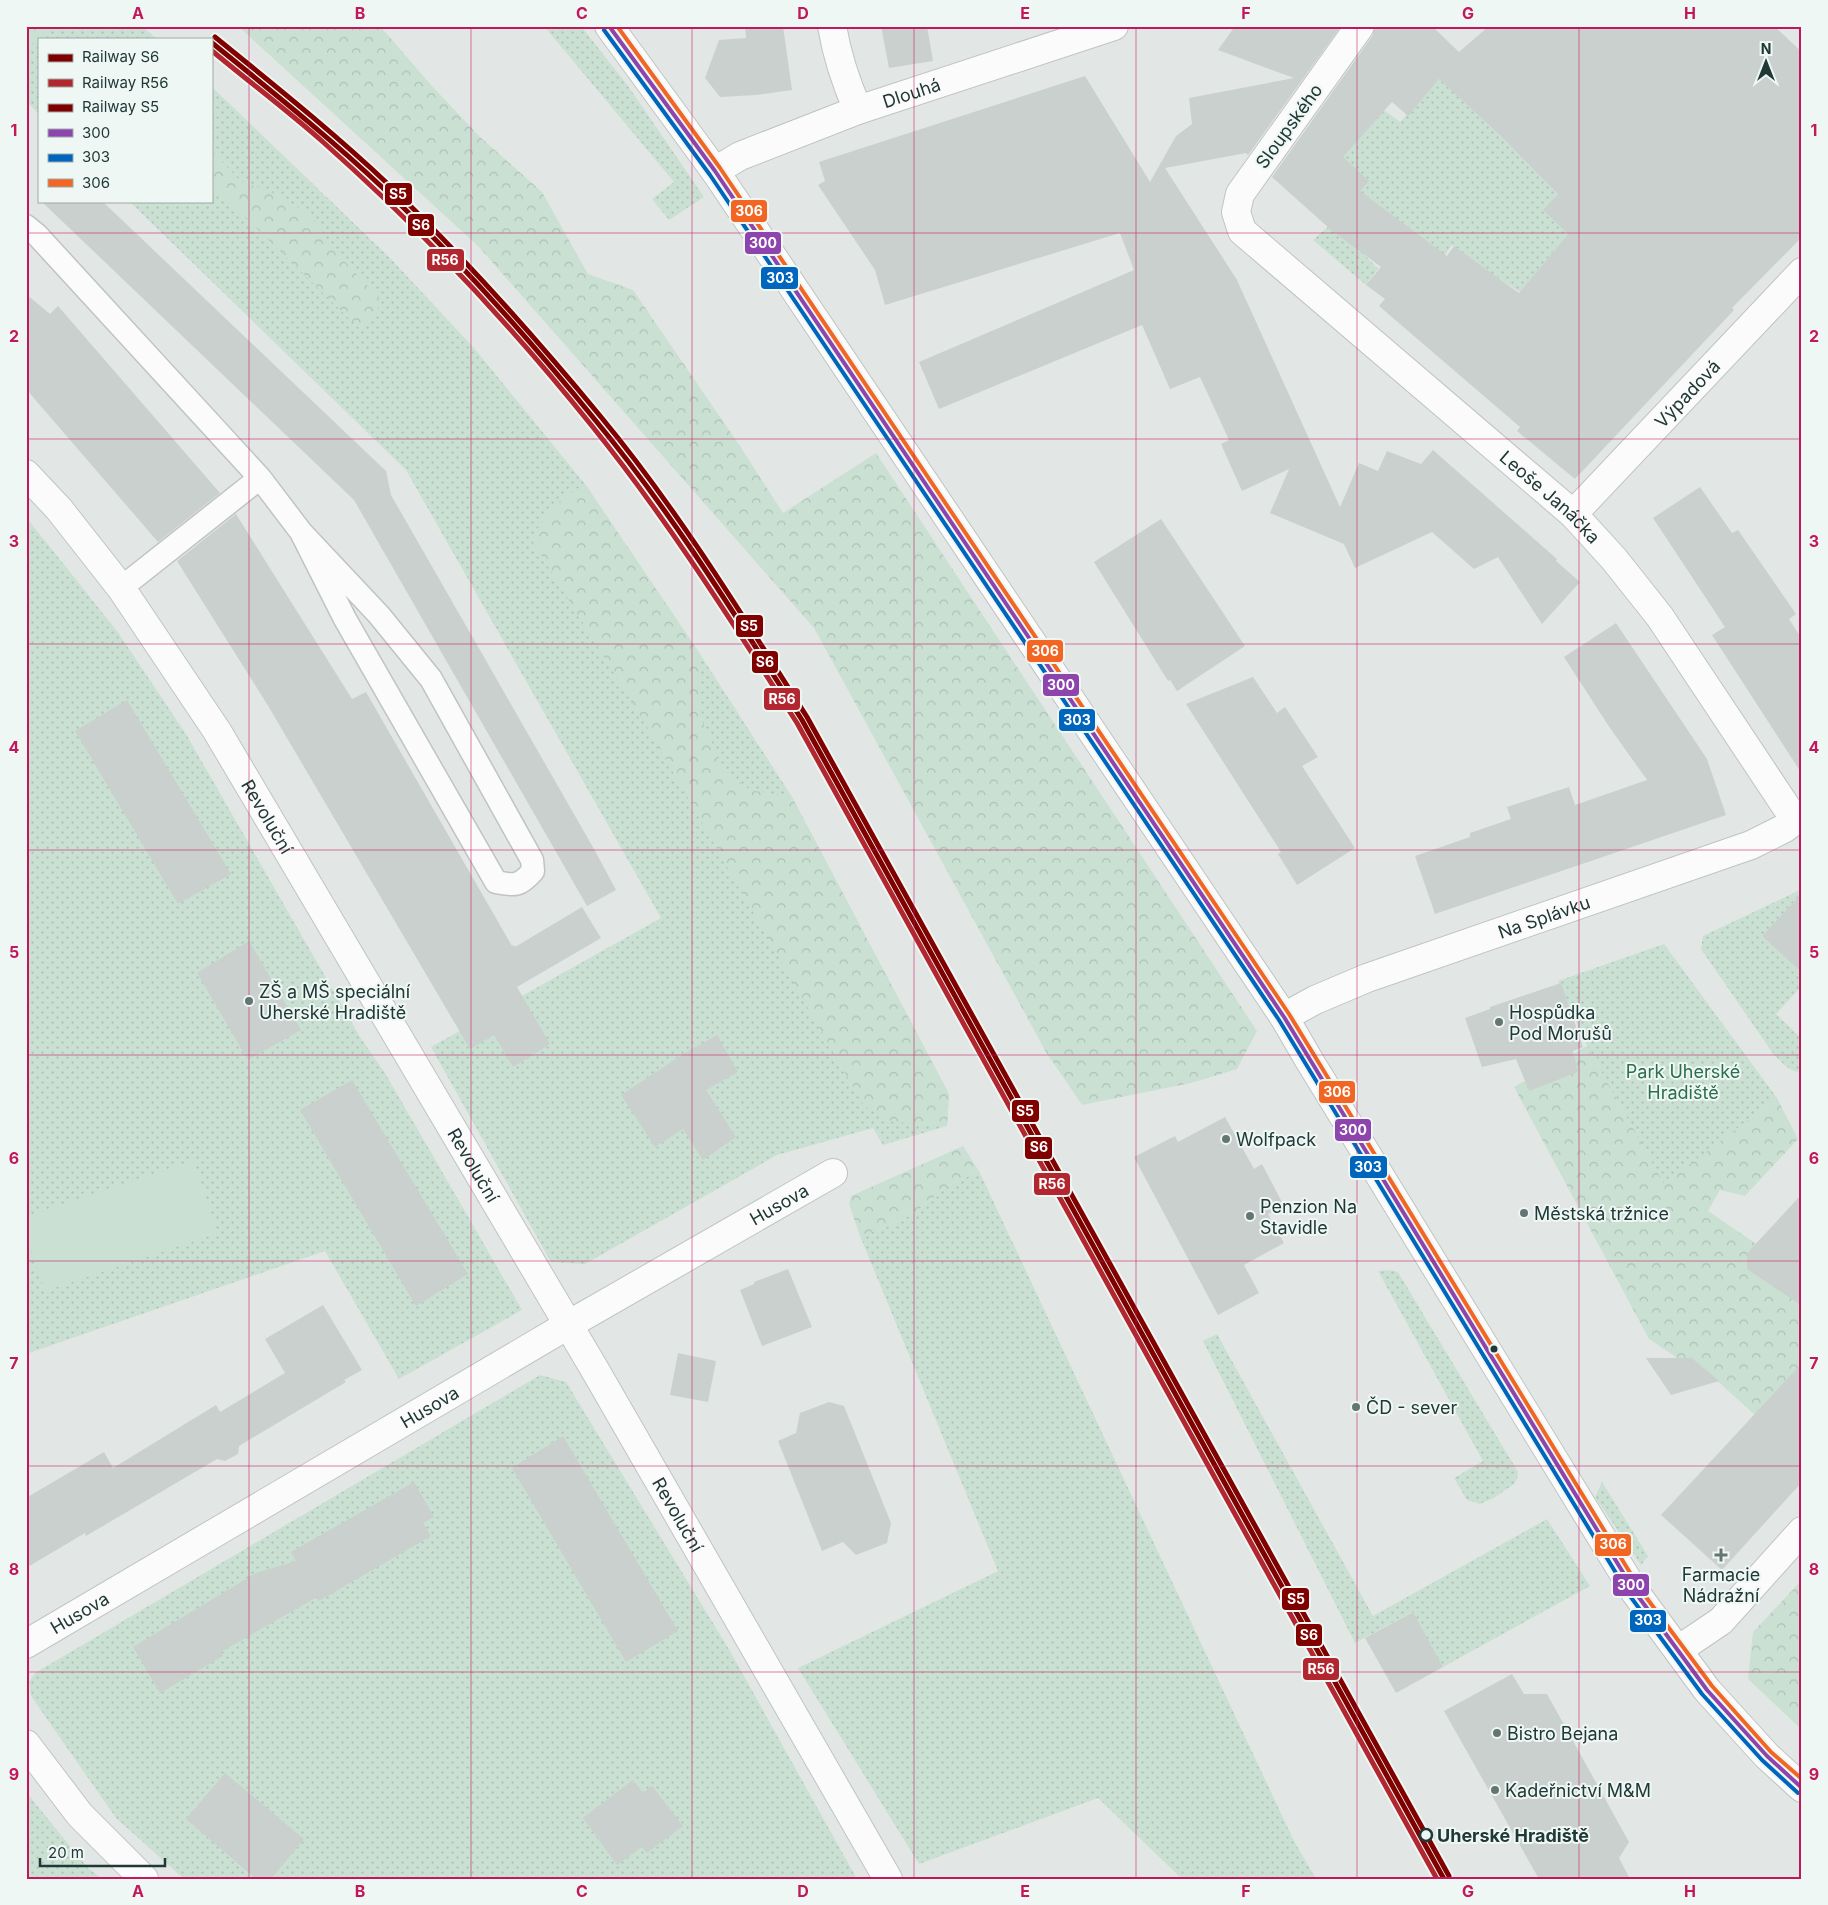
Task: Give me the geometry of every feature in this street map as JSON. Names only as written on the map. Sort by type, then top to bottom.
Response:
[{"type":"street","points":[[609,26],[715,171],[1284,1017],[1635,1592],[1708,1690],[1767,1756],[1802,1788]]},
{"type":"street","points":[[832,26],[837,55],[845,82],[858,110]]},
{"type":"street","name":"Dlouhá","points":[[715,171],[740,156],[858,110],[1114,26]]},
{"type":"street","name":"Sloupského","points":[[1242,230],[1236,212],[1240,194],[1360,26]]},
{"type":"street","name":"Leoše Janáčka","points":[[1242,230],[1574,514],[1614,559],[1655,610],[1799,818]]},
{"type":"street","name":"Výpadová","points":[[1574,514],[1802,272]]},
{"type":"street","name":"Revoluční","points":[[26,474],[60,509],[121,588],[217,731],[568,1325],[888,1879]]},
{"type":"street","name":"Na Splávku","points":[[1284,1017],[1314,1000],[1367,978],[1751,844],[1784,828],[1799,818]]},
{"type":"street","name":"Husova","points":[[26,1644],[568,1325],[833,1173]]},
{"type":"street","points":[[1678,1650],[1721,1621],[1802,1531]]},
{"type":"street","points":[[26,1744],[80,1815],[144,1879]]},
{"type":"lane","points":[[26,226],[37,235],[260,478],[301,532],[379,615],[431,679],[532,860],[533,871],[524,881],[512,886],[496,882],[345,619],[301,532]]},
{"type":"lane","points":[[121,588],[260,478]]},
{"type":"green space","points":[[26,26],[49,26],[50,27],[26,49]]},
{"type":"green space","points":[[142,26],[156,38],[38,38],[50,27]]},
{"type":"green space","points":[[238,26],[380,26],[432,86],[480,137],[542,192],[588,274],[633,290],[740,446],[783,513],[876,453],[1257,1031],[1237,1069],[1191,1083],[1082,1105],[1046,1052],[814,628],[478,246]]},
{"type":"green space","points":[[544,26],[581,26],[628,86],[704,197],[669,220],[652,199],[674,182]]},
{"type":"green space","points":[[38,38],[38,113],[26,101],[26,49]]},
{"type":"green space","points":[[1439,79],[1602,143],[1544,210],[1568,234],[1520,292],[1475,263],[1452,245],[1445,255],[1364,254],[1378,269],[1366,285],[1313,240],[1328,227],[1366,180],[1320,137],[1384,110],[1400,122]]},
{"type":"green space","points":[[212,87],[390,258],[474,348],[585,484],[700,654],[792,797],[949,1094],[947,1126],[883,1145],[873,1128],[777,1155],[585,1264],[551,1262],[431,1047],[661,918],[406,470],[130,202],[212,202]]},
{"type":"green space","points":[[212,150],[240,181],[276,194],[312,216],[332,248],[382,301],[374,314],[360,329],[212,185]]},
{"type":"green space","points":[[585,484],[700,654],[702,720],[724,770],[750,790],[792,797],[949,1094],[947,1126],[893,1122],[864,1106],[646,725],[531,539],[554,507]]},
{"type":"green space","points":[[26,517],[117,631],[186,734],[360,1037],[385,1073],[522,1310],[399,1379],[325,1251],[26,1354]]},
{"type":"green space","points":[[1802,889],[1802,893],[1762,936],[1802,973],[1802,986],[1776,1014],[1802,1039],[1802,1072],[1798,1072],[1790,1069],[1774,1055],[1701,949],[1703,936]]},
{"type":"green space","name":"Park Uherské Hradiště","points":[[1664,944],[1777,1098],[1664,1185],[1587,1046],[1558,981]]},
{"type":"green space","points":[[1587,1046],[1664,1184],[1777,1098],[1798,1139],[1745,1196],[1720,1190],[1708,1211],[1802,1275],[1802,1363],[1755,1415],[1692,1358],[1677,1358],[1649,1339],[1514,1087]]},
{"type":"green space","points":[[963,1146],[979,1171],[948,1186],[914,1213],[889,1226],[860,1236],[849,1204],[851,1196]]},
{"type":"green space","points":[[194,1161],[218,1233],[45,1291],[26,1236],[26,1217]]},
{"type":"green space","points":[[979,1171],[1294,1841],[1316,1879],[1182,1879],[1098,1798],[919,1864],[798,1668],[998,1571],[860,1236],[889,1226],[914,1213],[948,1186]]},
{"type":"green space","points":[[1390,1270],[1398,1272],[1518,1472],[1514,1484],[1494,1498],[1480,1504],[1467,1500],[1454,1478],[1483,1461],[1378,1271]]},
{"type":"green space","points":[[1217,1334],[1373,1616],[1547,1519],[1590,1586],[1443,1667],[1412,1612],[1355,1643],[1203,1341]]},
{"type":"green space","points":[[540,1375],[566,1382],[730,1651],[857,1879],[184,1879],[116,1818],[31,1696],[29,1682],[35,1673]]},
{"type":"green space","points":[[1602,1482],[1648,1556],[1641,1565],[1595,1497]]},
{"type":"green space","points":[[1802,1580],[1802,1730],[1748,1679],[1753,1632]]},
{"type":"green space","points":[[26,1792],[88,1868],[102,1879],[26,1879]]},
{"type":"building","points":[[745,26],[783,26],[792,90],[720,97],[705,78],[719,40],[746,38]]},
{"type":"building","points":[[881,26],[927,26],[933,61],[889,68]]},
{"type":"building","points":[[1235,26],[1341,26],[1248,155],[1246,153],[1165,168],[1237,280],[1340,507],[1359,463],[1378,471],[1387,451],[1421,464],[1433,450],[1557,559],[1556,561],[1580,582],[1542,624],[1498,557],[1474,569],[1432,532],[1355,568],[1344,544],[1270,513],[1289,469],[1242,491],[1221,444],[1229,440],[1200,377],[1170,389],[1142,325],[939,409],[919,362],[1134,270],[1120,233],[885,305],[875,270],[818,185],[825,181],[819,162],[1085,76],[1150,182],[1176,136],[1192,124],[1189,98],[1294,78],[1218,50]]},
{"type":"building","points":[[1375,26],[1432,26],[1459,52],[1489,26],[1774,26],[1802,52],[1802,237],[1732,308],[1734,310],[1575,479],[1517,431],[1520,427],[1379,306],[1385,299],[1366,285],[1381,267],[1330,229],[1272,177],[1373,35]],"holes":[[[1439,79],[1500,135],[1558,194],[1543,210],[1568,234],[1519,293],[1454,246],[1447,256],[1360,191],[1369,181],[1343,157],[1392,102],[1408,116]]]},
{"type":"building","points":[[42,202],[103,202],[386,471],[391,495],[616,890],[587,906],[354,500]]},
{"type":"building","points":[[26,294],[50,314],[58,306],[220,493],[158,542],[26,389]]},
{"type":"building","points":[[1700,487],[1732,533],[1738,530],[1796,614],[1789,619],[1802,639],[1802,774],[1712,635],[1725,627],[1653,518]]},
{"type":"building","points":[[236,514],[352,699],[366,692],[512,946],[514,945],[515,947],[582,907],[601,938],[517,987],[550,1044],[513,1067],[494,1035],[470,1049],[267,704],[177,561]]},
{"type":"building","points":[[1161,519],[1245,646],[1177,691],[1170,680],[1168,681],[1094,562]]},
{"type":"building","points":[[1616,623],[1707,759],[1726,815],[1435,914],[1415,856],[1470,837],[1470,833],[1511,819],[1507,807],[1569,787],[1575,805],[1647,780],[1610,728],[1564,657]]},
{"type":"building","points":[[1253,677],[1277,713],[1285,707],[1318,757],[1302,766],[1355,848],[1297,885],[1278,854],[1281,852],[1186,704]]},
{"type":"building","points":[[127,700],[231,874],[178,904],[75,731]]},
{"type":"building","points":[[1802,893],[1802,973],[1762,936]]},
{"type":"building","name":"ZŠ a MŠ speciální Uherské Hradiště","points":[[249,941],[301,1030],[248,1060],[197,973]]},
{"type":"building","points":[[1561,983],[1583,1047],[1573,1051],[1578,1072],[1529,1091],[1516,1059],[1482,1067],[1465,1018],[1490,1009],[1490,1007]]},
{"type":"building","points":[[717,1035],[738,1072],[706,1090],[736,1137],[703,1160],[683,1129],[655,1147],[621,1095],[685,1053]]},
{"type":"building","points":[[352,1080],[468,1274],[416,1306],[300,1110]]},
{"type":"building","points":[[1225,1117],[1254,1169],[1262,1164],[1284,1206],[1268,1214],[1284,1243],[1244,1265],[1259,1293],[1218,1315],[1134,1157],[1175,1136],[1178,1142]]},
{"type":"building","points":[[1802,1194],[1802,1306],[1747,1269],[1747,1256],[1750,1250]]},
{"type":"building","points":[[788,1269],[812,1327],[762,1346],[740,1290],[754,1284],[754,1282]]},
{"type":"building","points":[[323,1305],[362,1370],[344,1380],[346,1382],[239,1446],[238,1454],[225,1461],[217,1459],[86,1536],[85,1533],[26,1568],[26,1498],[104,1452],[113,1468],[216,1405],[220,1412],[285,1373],[265,1339]]},
{"type":"building","points":[[678,1353],[716,1361],[708,1402],[670,1395]]},
{"type":"building","points":[[1646,1358],[1692,1358],[1719,1381],[1671,1395]]},
{"type":"building","points":[[1802,1363],[1802,1482],[1722,1570],[1661,1515]]},
{"type":"building","points":[[829,1402],[844,1406],[891,1523],[887,1543],[856,1555],[843,1542],[822,1551],[778,1441],[796,1433],[800,1413]]},
{"type":"building","points":[[563,1436],[678,1631],[626,1662],[512,1468]]},
{"type":"building","points":[[414,1482],[434,1517],[423,1523],[431,1536],[319,1601],[317,1597],[221,1652],[223,1656],[160,1693],[133,1647],[256,1573],[296,1561],[291,1552]]},
{"type":"building","points":[[1413,1612],[1443,1667],[1396,1693],[1365,1638]]},
{"type":"building","points":[[1512,1674],[1524,1694],[1547,1694],[1629,1842],[1619,1858],[1630,1879],[1539,1879],[1444,1711]]},
{"type":"building","points":[[225,1773],[304,1839],[271,1879],[256,1879],[186,1819]]},
{"type":"building","points":[[633,1780],[643,1793],[652,1786],[683,1826],[647,1853],[642,1847],[617,1865],[583,1818]]},
{"type":"rail line","name":"S5","points":[[215,37],[368,165],[417,212],[471,269],[524,327],[601,417],[657,489],[709,564],[807,717],[1449,1876]]},
{"type":"rail line","name":"S6","points":[[212,43],[342,151],[412,216],[467,273],[520,331],[596,421],[652,493],[704,567],[802,720],[1444,1879]]},
{"type":"rail line","name":"R56","points":[[212,51],[323,142],[395,208],[464,278],[592,426],[647,498],[699,572],[797,723],[1437,1879]]},
{"type":"transit line","name":"300","points":[[609,26],[715,171],[1284,1017],[1635,1592],[1707,1690],[1767,1756],[1802,1788]]},
{"type":"transit line","name":"306","points":[[617,26],[720,168],[1289,1014],[1640,1589],[1712,1686],[1771,1752],[1802,1779]]},
{"type":"transit line","name":"303","points":[[604,30],[710,175],[1279,1020],[1630,1596],[1702,1694],[1762,1760],[1798,1793]]},
{"type":"place","name":"ZŠ a MŠ speciální Uherské Hradiště","points":[[249,1001]]},
{"type":"place","name":"Hospůdka Pod Morušů","points":[[1499,1022]]},
{"type":"place","name":"Wolfpack","points":[[1226,1139]]},
{"type":"place","name":"Městská tržnice","points":[[1524,1213]]},
{"type":"place","name":"Penzion Na Stavidle","points":[[1250,1216]]},
{"type":"place","name":"ČD - sever","points":[[1356,1407]]},
{"type":"place","name":"Farmacie Nádražní","points":[[1721,1555]]},
{"type":"place","name":"Bistro Bejana","points":[[1497,1733]]},
{"type":"place","name":"Kadeřnictví M&M","points":[[1495,1790]]},
{"type":"place","name":"Uherské Hradiště","points":[[1426,1835]]}]
